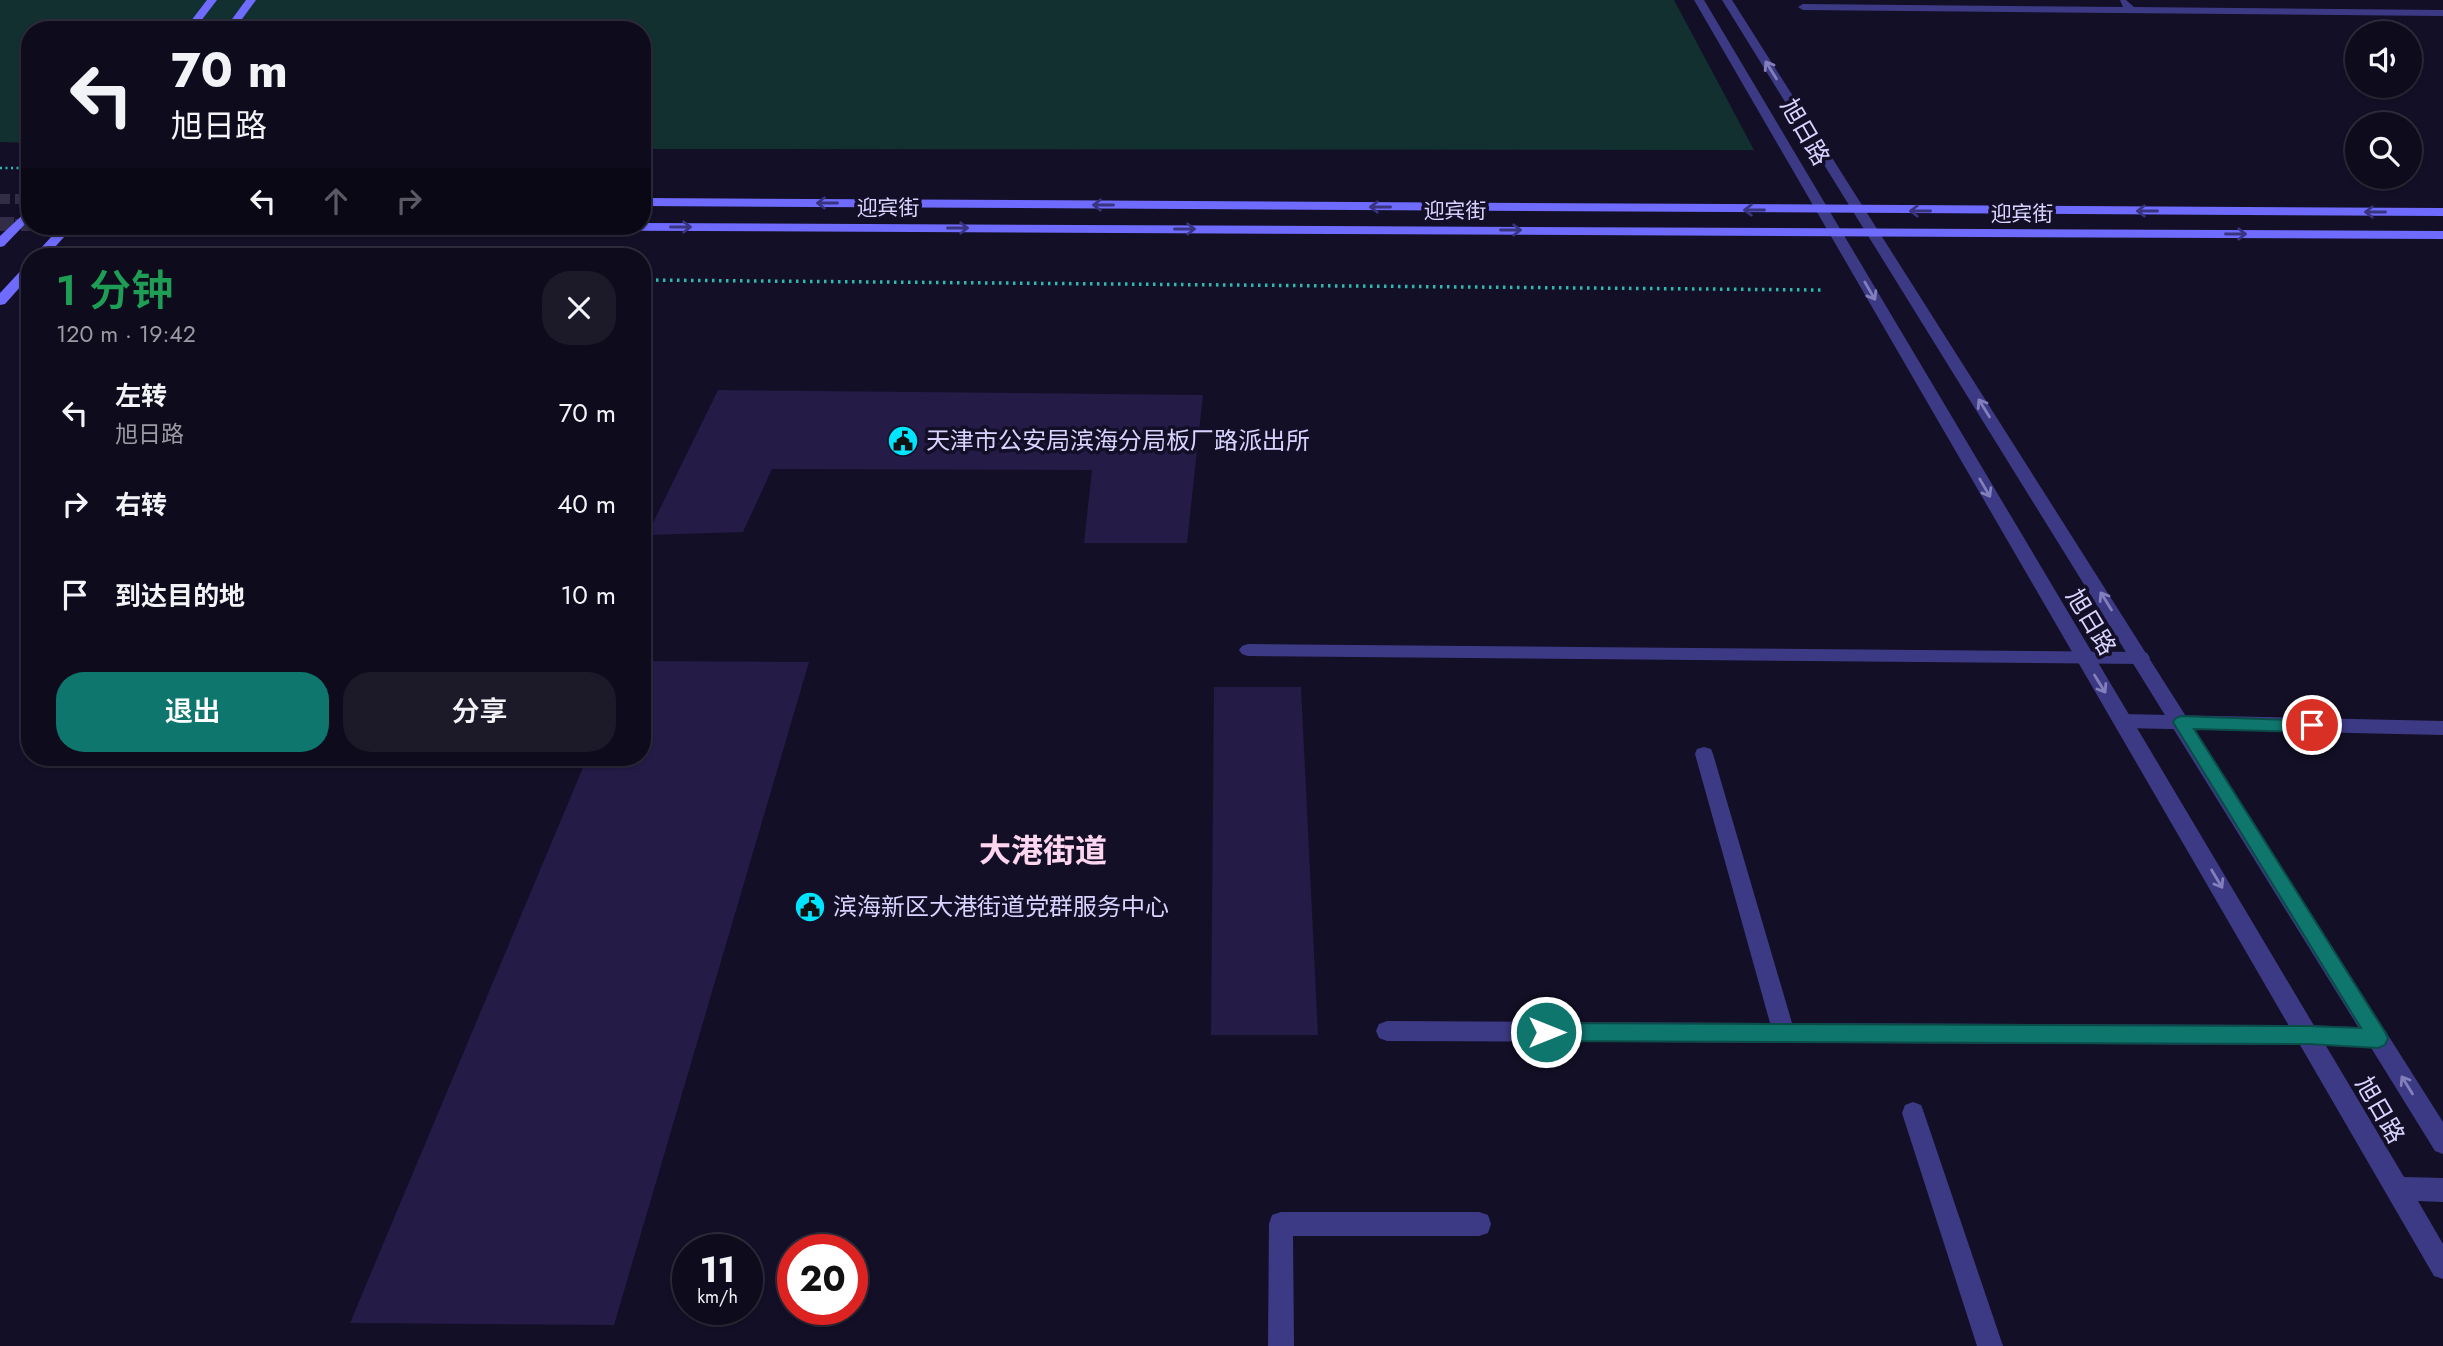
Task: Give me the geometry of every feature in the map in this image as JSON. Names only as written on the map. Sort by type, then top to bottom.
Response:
[{"type":"main road","points":[[196,21],[212,0]]},
{"type":"main road","points":[[236,21],[251,0]]},
{"type":"main road","name":"迎宾街","points":[[651,202],[1860,211],[2443,212]]},
{"type":"main road","points":[[0,243],[21,221]]},
{"type":"main road","name":"迎宾街","points":[[651,227],[2443,235]]},
{"type":"main road","points":[[47,248],[60,235]]},
{"type":"main road","points":[[0,301],[21,278]]},
{"type":"street","name":"旭日路","points":[[1699,0],[2443,1267]]},
{"type":"street","name":"旭日路","points":[[1727,0],[2443,1143]]},
{"type":"street","points":[[2120,0],[2131,10]]},
{"type":"street","points":[[1803,7],[2443,13]]},
{"type":"street","points":[[1248,650],[2082,655],[2141,658]]},
{"type":"street","points":[[2123,721],[2443,728]]},
{"type":"street","points":[[1704,754],[1784,1034]]},
{"type":"street","points":[[1387,1031],[2308,1035],[2378,1038]]},
{"type":"street","points":[[1913,1113],[1990,1346]]},
{"type":"street","points":[[2398,1189],[2443,1190]]},
{"type":"street","points":[[1280,1346],[1281,1224],[1479,1224]]},
{"type":"path","points":[[0,168],[21,168]]},
{"type":"path","points":[[651,280],[1821,290]]},
{"type":"green space","points":[[0,0],[1674,0],[1754,150],[651,149],[651,21],[21,21],[21,143],[0,142]]},
{"type":"building","points":[[718,390],[1203,395],[1187,543],[1084,543],[1092,470],[772,469],[743,532],[651,535],[651,527]]},
{"type":"building","points":[[651,661],[809,662],[614,1325],[350,1323],[584,766],[651,766]]},
{"type":"building","points":[[1214,687],[1301,687],[1318,1035],[1211,1035]]},
{"type":"tunnel","points":[[0,199],[21,199]]},
{"type":"tunnel","points":[[0,224],[21,224]]},
{"type":"place","name":"天津市公安局滨海分局板厂路派出所","points":[[903,441]]},
{"type":"place","name":"滨海新区大港街道党群服务中心","points":[[810,907]]},
{"type":"district","name":"大港街道","points":[[1043,851]]},
{"type":"route","points":[[1546,1032],[2308,1035],[2378,1038],[2181,722],[2312,725]]}]
